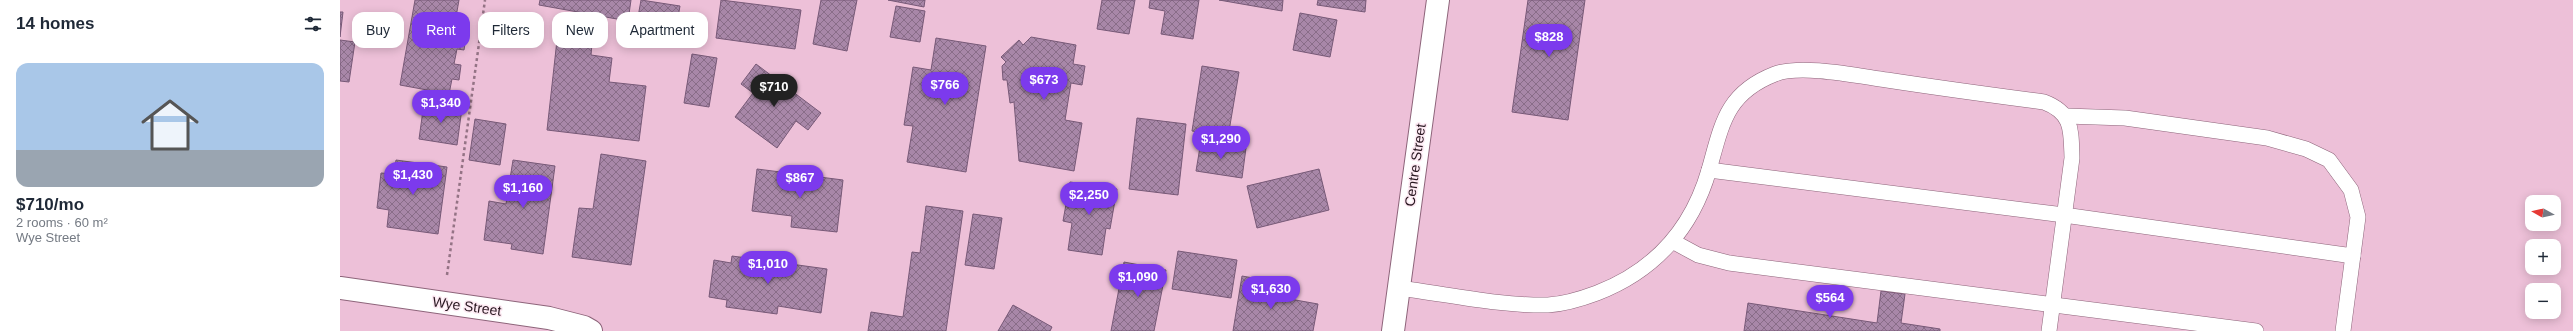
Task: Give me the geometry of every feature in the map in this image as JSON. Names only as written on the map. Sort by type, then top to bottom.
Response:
[{"type":"street","name":"Centre Street","points":[[1393,331],[1438,0]]},
{"type":"street","name":"Wye Street","points":[[340,288],[549,318],[584,326],[591,331]]},
{"type":"lane","points":[[1398,288],[1526,305],[1566,303],[1608,289],[1630,278],[1674,242],[1701,197],[1726,113],[1736,98],[1748,89],[1776,73],[1797,70],[1838,73],[2044,102],[2056,107],[2066,116],[2071,132],[2072,158],[2049,331]]},
{"type":"lane","points":[[2066,116],[2125,118],[2267,138],[2306,148],[2329,160],[2351,190],[2356,204],[2358,228],[2343,331]]},
{"type":"lane","points":[[1709,170],[2064,215],[2353,256]]},
{"type":"lane","points":[[1674,242],[1698,255],[1729,263],[2256,331]]},
{"type":"path","points":[[447,275],[485,0]]},
{"type":"building","points":[[415,0],[459,0],[457,12],[413,12]]},
{"type":"building","points":[[540,0],[631,0],[629,12],[616,12],[616,19],[608,17],[608,12],[578,12],[539,5]]},
{"type":"building","points":[[641,0],[680,6],[679,12],[639,12]]},
{"type":"building","points":[[721,0],[801,10],[795,49],[716,38]]},
{"type":"building","points":[[821,0],[857,0],[847,51],[813,44]]},
{"type":"building","points":[[888,0],[925,0],[924,7]]},
{"type":"building","points":[[1102,0],[1135,0],[1129,34],[1097,29]]},
{"type":"building","points":[[1150,0],[1199,0],[1193,39],[1161,34],[1165,11],[1149,8]]},
{"type":"building","points":[[1219,0],[1283,0],[1282,11]]},
{"type":"building","points":[[1318,0],[1366,0],[1365,12],[1317,5]]},
{"type":"building","points":[[1528,0],[1585,0],[1568,120],[1512,112]]},
{"type":"building","points":[[896,6],[925,11],[920,42],[890,37]]},
{"type":"building","points":[[340,12],[343,12],[340,37]]},
{"type":"building","points":[[1300,13],[1337,20],[1330,57],[1293,50]]},
{"type":"building","points":[[412,17],[412,48],[464,48],[464,50],[457,49],[454,64],[461,65],[459,80],[452,79],[449,94],[400,85]]},
{"type":"building","points":[[1031,37],[1076,45],[1073,64],[1085,66],[1082,85],[1071,83],[1065,120],[1082,123],[1074,171],[1019,161],[1014,102],[1010,103],[1007,80],[1003,80],[1002,66],[1006,62],[1001,57],[1019,40],[1023,45]]},
{"type":"building","points":[[936,38],[986,46],[966,172],[907,162],[913,126],[904,125],[913,67],[931,70]]},
{"type":"building","points":[[340,40],[352,42],[352,48],[354,48],[349,82],[340,81]]},
{"type":"building","points":[[556,48],[592,48],[591,55],[612,58],[609,82],[646,86],[639,141],[547,130]]},
{"type":"building","points":[[692,54],[717,58],[709,107],[684,103]]},
{"type":"building","points":[[756,64],[821,113],[808,130],[796,121],[777,148],[735,117],[753,93],[741,84]]},
{"type":"building","points":[[1202,66],[1239,72],[1228,137],[1192,131]]},
{"type":"building","points":[[424,103],[462,108],[457,145],[419,139]]},
{"type":"building","points":[[1137,118],[1186,124],[1178,195],[1129,189]]},
{"type":"building","points":[[475,119],[506,124],[500,165],[469,160]]},
{"type":"building","points":[[1201,141],[1246,148],[1242,178],[1196,171]]},
{"type":"building","points":[[601,154],[646,161],[631,265],[572,257],[579,208],[593,209]]},
{"type":"building","points":[[396,160],[447,167],[438,234],[387,227],[389,210],[377,208],[381,173],[394,174]]},
{"type":"building","points":[[513,160],[555,166],[543,254],[511,249],[512,244],[484,240],[489,201],[506,204]]},
{"type":"building","points":[[757,169],[843,180],[837,232],[791,227],[792,216],[752,211]]},
{"type":"building","points":[[1319,169],[1329,210],[1257,228],[1247,186]]},
{"type":"building","points":[[1070,182],[1117,189],[1110,229],[1106,228],[1102,255],[1068,250],[1072,223],[1063,221]]},
{"type":"building","points":[[926,206],[963,211],[946,331],[868,331],[871,312],[903,317],[912,252],[920,253]]},
{"type":"building","points":[[973,214],[1002,218],[994,269],[965,265]]},
{"type":"building","points":[[1178,251],[1237,260],[1231,298],[1172,289]]},
{"type":"building","points":[[732,256],[827,269],[821,313],[778,306],[777,314],[726,307],[727,300],[709,297],[714,260],[731,263]]},
{"type":"building","points":[[1124,262],[1166,270],[1154,331],[1111,331]]},
{"type":"building","points":[[1242,276],[1270,281],[1267,295],[1318,304],[1313,331],[1233,331]]},
{"type":"building","points":[[1881,291],[1905,294],[1901,323],[1940,329],[1940,331],[1744,331],[1748,303],[1877,323]]},
{"type":"building","points":[[1013,305],[1052,327],[1050,331],[998,331]]}]
